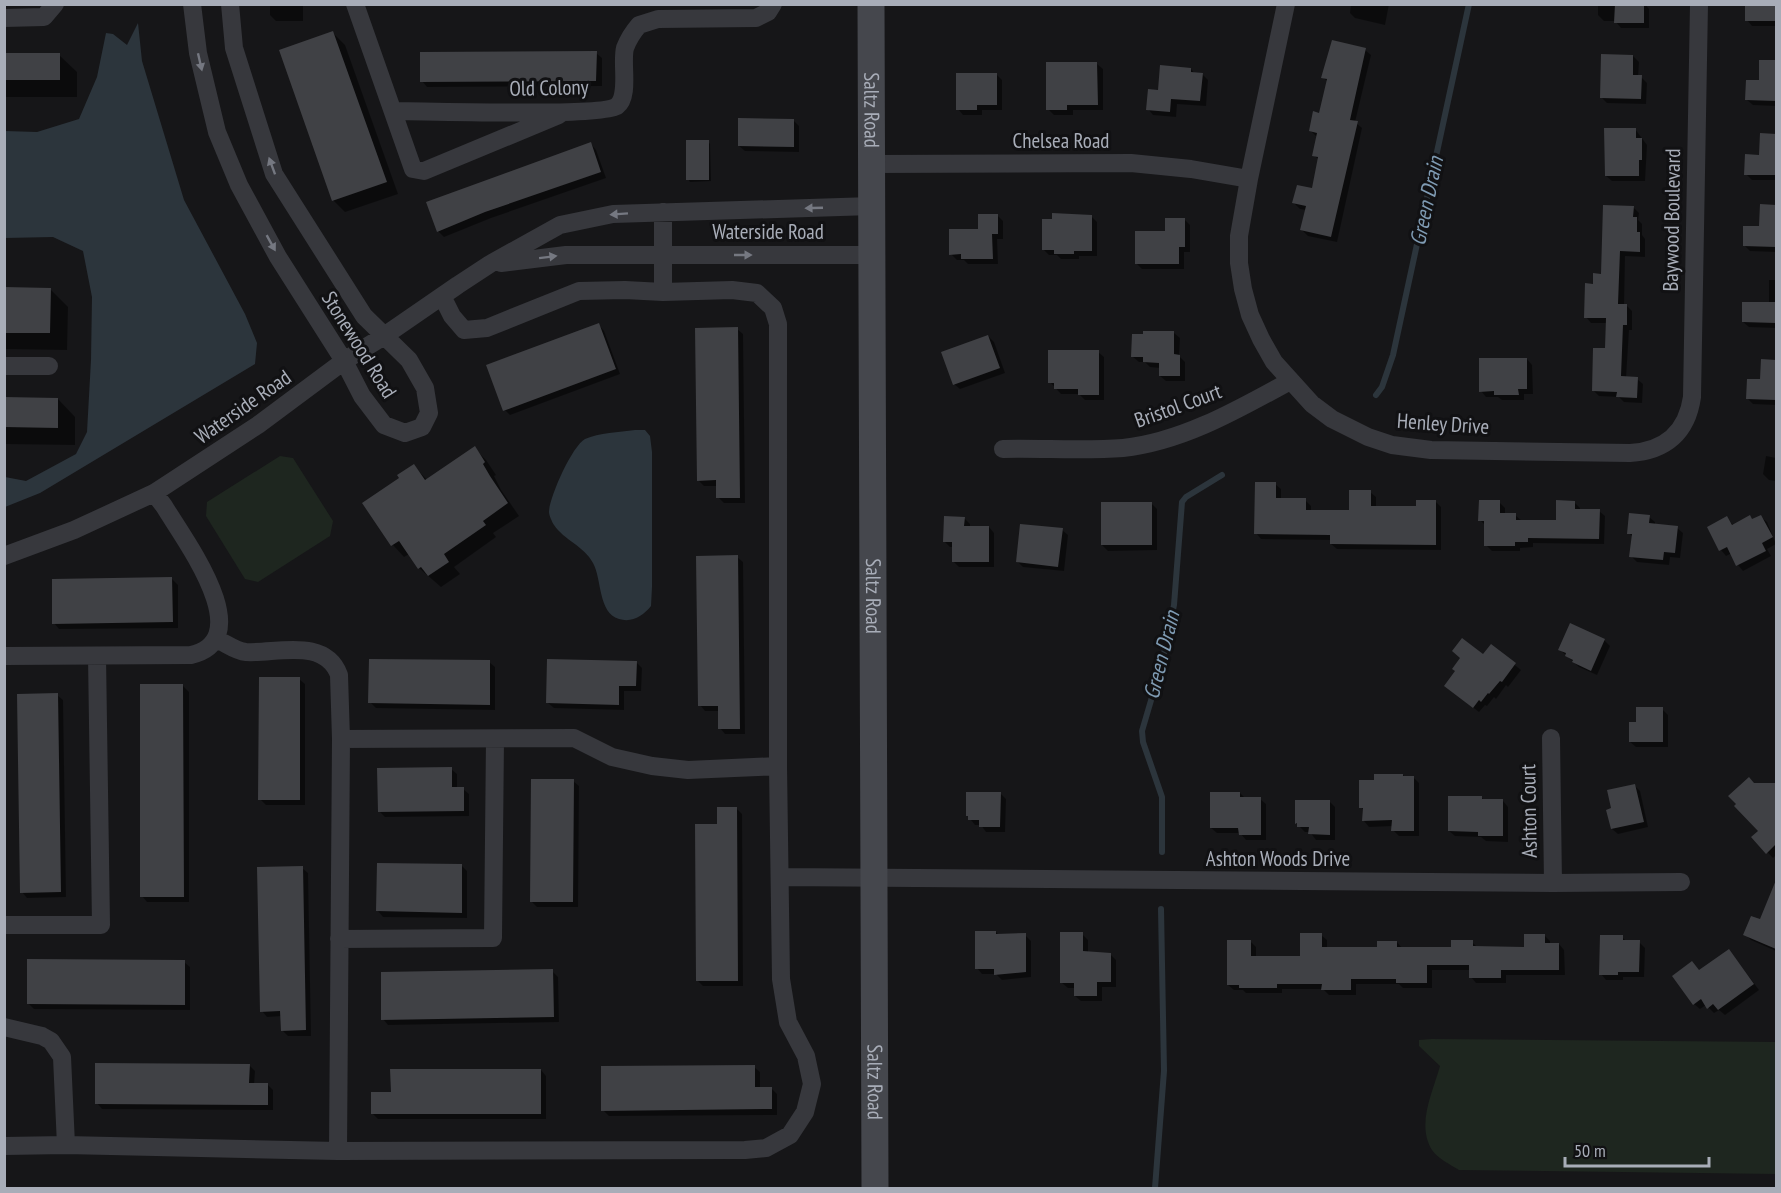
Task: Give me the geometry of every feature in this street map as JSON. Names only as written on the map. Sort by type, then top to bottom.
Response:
[{"type":"street","name":"Stonewood Road","points":[[192,4],[198,53],[217,132],[239,185],[278,257],[344,362],[362,396],[384,425],[405,433],[422,427],[429,413],[425,388],[409,360],[364,316],[274,174],[234,48],[230,4]]},
{"type":"street","points":[[355,4],[413,169],[424,171],[568,112]]},
{"type":"street","name":"Saltz Road","points":[[871,4],[875,1188]]},
{"type":"street","name":"Henley Drive","points":[[1286,4],[1249,179],[1239,237],[1239,263],[1250,315],[1261,339],[1290,381],[1312,404],[1350,429],[1392,445],[1412,449],[1643,452],[1657,448],[1678,433]]},
{"type":"street","name":"Baywood Boulevard","points":[[1678,433],[1690,411],[1692,397],[1699,4]]},
{"type":"street","name":"Old Colony","points":[[394,111],[568,112],[606,110],[616,106],[622,99],[625,50],[630,37],[639,25],[658,19],[756,18],[768,12],[773,5]]},
{"type":"street","points":[[4,18],[50,11]]},
{"type":"street","name":"Chelsea Road","points":[[872,164],[1131,163],[1191,168],[1249,179]]},
{"type":"street","name":"Waterside Road","points":[[4,556],[74,530],[154,493],[258,425],[344,362],[490,264],[560,225],[613,214],[872,206]]},
{"type":"street","points":[[663,212],[663,292]]},
{"type":"street","name":"Waterside Road","points":[[490,264],[566,255],[872,255]]},
{"type":"street","points":[[4,1146],[66,1145],[338,1151],[745,1150],[766,1148],[790,1135],[805,1112],[812,1084],[806,1056],[788,1022],[781,979],[778,766],[778,324],[772,308],[757,294],[732,290],[579,291],[487,328],[464,330],[452,316],[442,296]]},
{"type":"street","points":[[4,366],[49,366]]},
{"type":"street","name":"Bristol Court","points":[[1003,449],[1124,448],[1151,442],[1211,421],[1290,381]]},
{"type":"street","points":[[4,656],[192,655],[207,650],[216,639],[220,620],[215,594],[170,515],[154,493]]},
{"type":"street","points":[[216,639],[244,652],[304,650],[315,652],[337,669],[340,683],[341,739],[338,1151]]},
{"type":"street","points":[[4,925],[101,925],[97,656]]},
{"type":"street","points":[[341,739],[574,738],[612,757],[652,766],[688,770],[778,766]]},
{"type":"street","name":"Ashton Court","points":[[1551,738],[1553,883]]},
{"type":"street","points":[[339,939],[493,938],[495,739]]},
{"type":"street","name":"Ashton Woods Drive","points":[[780,878],[1682,882]]},
{"type":"street","points":[[4,1027],[42,1036],[51,1041],[62,1057],[66,1145]]},
{"type":"shaded area","points":[[138,23],[142,61],[184,200],[245,314],[257,343],[255,364],[40,493],[5,507],[5,477],[26,481],[76,454],[87,432],[92,297],[83,251],[53,237],[5,238],[5,131],[37,132],[79,119],[97,77],[106,33],[113,34],[127,45]]},
{"type":"shaded area","points":[[645,430],[650,436],[652,452],[651,606],[637,618],[624,620],[612,616],[607,610],[593,563],[585,552],[558,530],[549,512],[562,473],[574,451],[585,439],[596,435]]},
{"type":"shaded area","points":[[280,456],[293,458],[333,521],[330,536],[258,582],[245,579],[206,516],[207,502]]},
{"type":"shaded area","points":[[1419,1040],[1776,1042],[1776,1174],[1459,1170],[1437,1156],[1427,1140],[1427,1108],[1440,1066],[1419,1046]]},
{"type":"building","points":[[1615,4],[1644,4],[1644,23],[1614,23]]},
{"type":"building","points":[[1745,4],[1776,4],[1776,21],[1745,21]]},
{"type":"building","points":[[333,31],[387,182],[332,201],[279,50]]},
{"type":"building","points":[[1332,40],[1366,48],[1350,120],[1358,121],[1331,237],[1300,230],[1306,206],[1292,203],[1297,185],[1312,188],[1318,157],[1312,156],[1317,133],[1309,131],[1313,111],[1319,113],[1327,79],[1321,78]]},
{"type":"building","points":[[597,51],[596,81],[420,82],[420,52]]},
{"type":"building","points":[[4,53],[60,53],[60,80],[4,80]]},
{"type":"building","points":[[1601,54],[1633,55],[1633,75],[1642,75],[1641,99],[1600,98]]},
{"type":"building","points":[[1759,60],[1776,60],[1776,101],[1745,100],[1746,80],[1759,80]]},
{"type":"building","points":[[1046,62],[1097,62],[1098,105],[1067,105],[1067,110],[1046,110]]},
{"type":"building","points":[[1160,65],[1191,68],[1191,72],[1203,73],[1200,101],[1171,99],[1170,112],[1146,110],[1148,89],[1158,90]]},
{"type":"building","points":[[956,73],[997,73],[997,105],[977,105],[977,110],[956,110]]},
{"type":"building","points":[[738,118],[794,119],[794,147],[738,146]]},
{"type":"building","points":[[1604,128],[1636,128],[1636,138],[1642,138],[1639,176],[1605,176]]},
{"type":"building","points":[[1760,133],[1776,134],[1776,175],[1744,175],[1745,154],[1759,155]]},
{"type":"building","points":[[686,140],[709,140],[709,180],[686,180]]},
{"type":"building","points":[[591,142],[601,172],[485,212],[437,232],[426,202]]},
{"type":"building","points":[[1760,204],[1776,205],[1776,247],[1743,246],[1743,226],[1759,226]]},
{"type":"building","points":[[1603,205],[1634,206],[1633,217],[1637,217],[1637,232],[1640,232],[1640,252],[1620,251],[1618,304],[1627,304],[1627,325],[1623,325],[1621,376],[1638,377],[1637,398],[1616,397],[1617,392],[1592,391],[1593,348],[1605,348],[1606,318],[1584,318],[1585,283],[1593,284],[1593,273],[1601,274]]},
{"type":"building","points":[[1052,213],[1092,215],[1092,251],[1054,254],[1054,250],[1042,250],[1042,219],[1052,219]]},
{"type":"building","points":[[978,214],[998,214],[998,234],[992,234],[993,259],[961,259],[961,254],[949,255],[949,229],[978,229]]},
{"type":"building","points":[[1165,218],[1185,218],[1185,247],[1179,247],[1179,264],[1135,264],[1135,231],[1165,231]]},
{"type":"building","points":[[4,287],[51,288],[50,333],[4,333]]},
{"type":"building","points":[[1742,302],[1776,302],[1776,323],[1742,322]]},
{"type":"building","points":[[599,323],[616,369],[503,411],[486,365]]},
{"type":"building","points":[[738,327],[740,498],[716,498],[716,480],[697,481],[695,328]]},
{"type":"building","points":[[1143,331],[1174,331],[1174,354],[1180,355],[1180,376],[1159,376],[1159,363],[1143,362],[1143,357],[1131,357],[1132,334],[1143,334]]},
{"type":"building","points":[[988,335],[1000,368],[953,385],[941,352]]},
{"type":"building","points":[[1048,350],[1099,350],[1099,395],[1078,395],[1078,389],[1054,389],[1054,383],[1048,383]]},
{"type":"building","points":[[1479,358],[1527,358],[1527,389],[1518,389],[1519,395],[1494,395],[1494,391],[1479,392]]},
{"type":"building","points":[[1761,359],[1776,360],[1776,400],[1746,399],[1747,379],[1760,379]]},
{"type":"building","points":[[4,397],[58,398],[58,428],[4,427]]},
{"type":"building","points":[[475,446],[485,462],[483,464],[508,503],[483,521],[486,525],[444,554],[449,562],[428,576],[421,567],[418,569],[399,541],[391,546],[362,503],[399,478],[397,475],[414,464],[425,480]]},
{"type":"building","points":[[1255,482],[1276,482],[1276,498],[1306,498],[1306,510],[1349,510],[1349,490],[1371,490],[1371,506],[1416,506],[1416,500],[1436,500],[1436,545],[1330,544],[1330,535],[1254,534]]},
{"type":"building","points":[[1479,500],[1500,500],[1500,513],[1516,513],[1516,520],[1556,520],[1556,500],[1575,501],[1575,509],[1600,509],[1599,539],[1528,538],[1528,542],[1515,542],[1515,546],[1484,546],[1484,521],[1478,521]]},
{"type":"building","points":[[1101,502],[1152,502],[1152,545],[1101,545]]},
{"type":"building","points":[[1629,513],[1650,515],[1649,523],[1678,526],[1675,553],[1664,552],[1663,560],[1629,557],[1632,534],[1627,534]]},
{"type":"building","points":[[1750,515],[1752,519],[1761,515],[1773,537],[1762,543],[1766,551],[1736,566],[1727,547],[1719,551],[1707,527],[1727,516],[1732,525]]},
{"type":"building","points":[[944,516],[965,517],[964,526],[989,526],[989,562],[952,562],[952,542],[943,542]]},
{"type":"building","points":[[1020,524],[1063,528],[1058,567],[1016,562]]},
{"type":"building","points":[[738,555],[740,729],[718,729],[718,706],[698,706],[696,556]]},
{"type":"building","points":[[172,577],[173,622],[52,624],[52,579]]},
{"type":"building","points":[[1570,623],[1605,639],[1591,671],[1572,662],[1573,660],[1565,656],[1566,653],[1558,650]]},
{"type":"building","points":[[1462,638],[1483,654],[1491,644],[1516,663],[1502,682],[1500,681],[1473,708],[1444,686],[1455,671],[1452,669],[1460,658],[1452,651]]},
{"type":"building","points":[[369,659],[490,660],[490,705],[368,703]]},
{"type":"building","points":[[547,659],[637,661],[636,686],[619,686],[619,705],[546,703]]},
{"type":"building","points":[[259,677],[300,677],[300,800],[258,800]]},
{"type":"building","points":[[140,684],[183,684],[184,897],[140,897]]},
{"type":"building","points":[[58,693],[61,892],[20,893],[17,694]]},
{"type":"building","points":[[1636,707],[1663,707],[1663,742],[1629,742],[1629,722],[1636,722]]},
{"type":"building","points":[[452,767],[452,787],[464,787],[464,811],[378,812],[377,768]]},
{"type":"building","points":[[1374,774],[1414,776],[1414,831],[1391,831],[1392,820],[1362,821],[1363,808],[1359,808],[1359,780],[1374,780]]},
{"type":"building","points":[[1749,777],[1754,783],[1776,783],[1776,844],[1766,854],[1751,837],[1758,831],[1734,806],[1736,804],[1728,796]]},
{"type":"building","points":[[531,779],[574,779],[573,902],[530,902]]},
{"type":"building","points":[[1635,784],[1644,822],[1611,829],[1606,810],[1611,808],[1607,790]]},
{"type":"building","points":[[966,792],[1001,792],[1000,827],[979,827],[979,820],[968,820]]},
{"type":"building","points":[[1210,792],[1240,792],[1240,797],[1261,797],[1261,835],[1239,835],[1238,828],[1210,828]]},
{"type":"building","points":[[1448,796],[1482,796],[1482,799],[1503,799],[1503,836],[1478,836],[1478,832],[1448,831]]},
{"type":"building","points":[[1295,800],[1330,800],[1330,835],[1308,834],[1309,827],[1297,827]]},
{"type":"building","points":[[717,807],[737,807],[738,981],[696,981],[695,824],[717,824]]},
{"type":"building","points":[[377,863],[462,864],[462,913],[376,911]]},
{"type":"building","points":[[303,866],[306,1030],[281,1031],[280,1011],[260,1012],[257,867]]},
{"type":"building","points":[[1776,880],[1776,949],[1743,935],[1751,916],[1760,919]]},
{"type":"building","points":[[975,931],[996,931],[996,934],[1026,933],[1026,972],[994,975],[994,969],[975,969]]},
{"type":"building","points":[[1060,932],[1083,932],[1083,951],[1111,953],[1111,982],[1097,982],[1097,996],[1074,996],[1074,983],[1060,983]]},
{"type":"building","points":[[1300,933],[1322,933],[1322,947],[1377,947],[1377,941],[1397,941],[1397,947],[1451,947],[1451,940],[1473,940],[1473,946],[1524,947],[1524,934],[1545,934],[1545,943],[1559,943],[1559,970],[1501,970],[1501,978],[1469,978],[1469,965],[1427,965],[1427,983],[1396,983],[1396,979],[1351,979],[1351,990],[1321,990],[1322,984],[1277,984],[1277,988],[1239,988],[1239,985],[1227,985],[1227,940],[1251,940],[1251,956],[1300,956]]},
{"type":"building","points":[[1600,935],[1623,935],[1623,940],[1640,940],[1639,972],[1599,975]]},
{"type":"building","points":[[1729,949],[1754,984],[1718,1010],[1713,1004],[1707,1009],[1701,999],[1693,1005],[1672,976],[1692,961],[1699,970]]},
{"type":"building","points":[[27,959],[185,960],[185,1005],[27,1004]]},
{"type":"building","points":[[553,969],[554,1017],[381,1020],[381,972]]},
{"type":"building","points":[[95,1063],[250,1064],[249,1083],[268,1083],[268,1105],[95,1104]]},
{"type":"building","points":[[755,1065],[755,1087],[772,1087],[772,1109],[601,1111],[601,1066]]},
{"type":"building","points":[[390,1069],[541,1069],[541,1114],[371,1114],[371,1092],[391,1092]]},
{"type":"waterway","name":"Green Drain","points":[[1376,395],[1382,387],[1393,355],[1469,4]]},
{"type":"waterway","name":"Green Drain","points":[[1162,852],[1162,797],[1143,742],[1142,731],[1162,663],[1174,605],[1182,502],[1186,497],[1222,475]]},
{"type":"waterway","name":"Green Drain","points":[[1155,1188],[1164,1071],[1161,909]]}]
